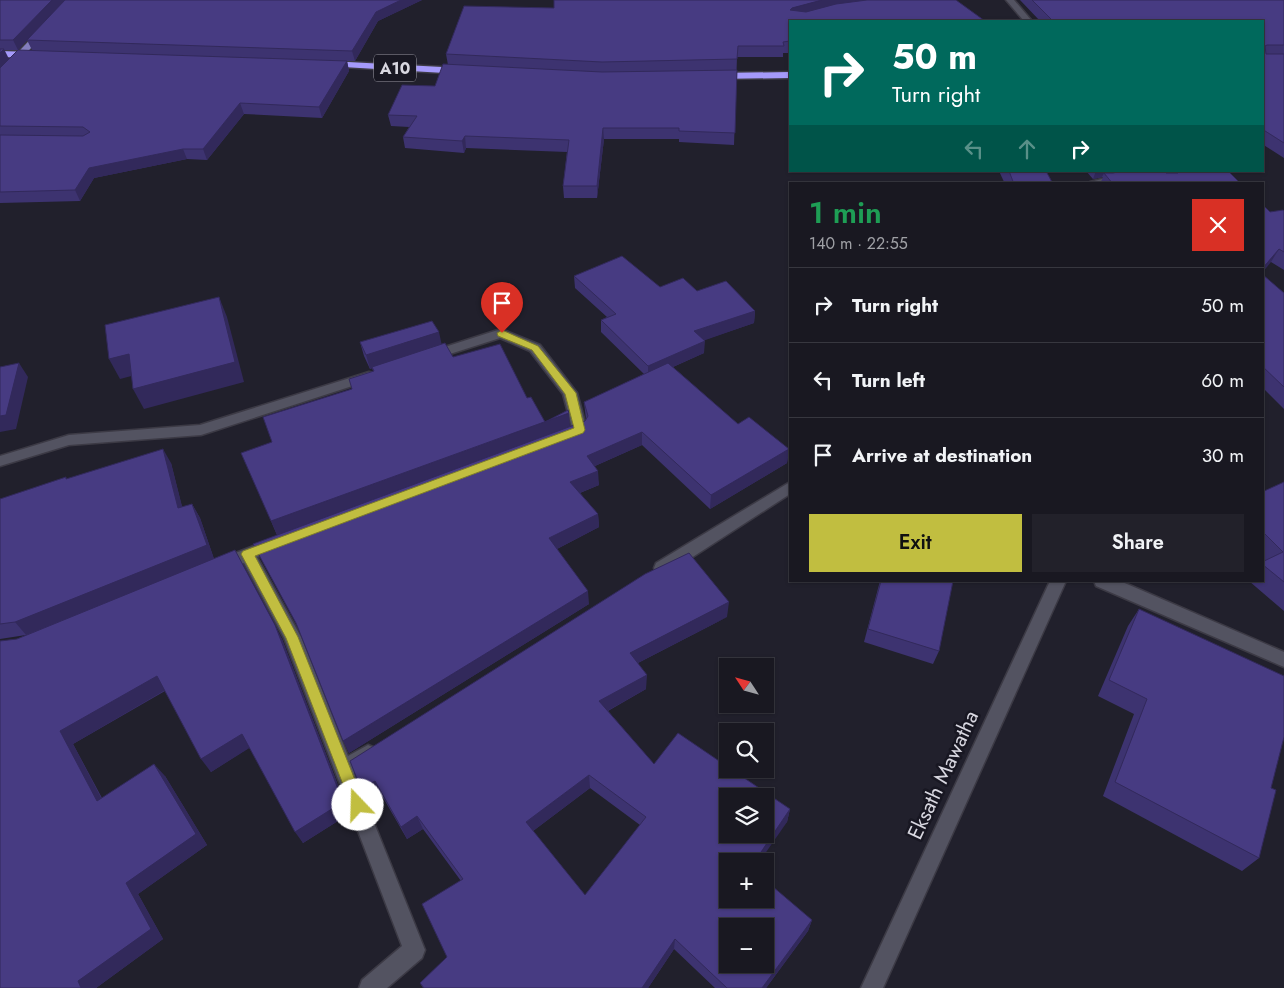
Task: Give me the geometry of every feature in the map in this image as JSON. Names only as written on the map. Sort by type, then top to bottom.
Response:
[{"type":"highway","points":[[0,54],[38,55]]},
{"type":"highway","name":"A10","points":[[323,64],[473,72]]},
{"type":"highway","points":[[711,76],[789,75]]},
{"type":"main road","points":[[0,76],[72,0]]},
{"type":"street","points":[[1010,0],[1027,20]]},
{"type":"street","points":[[1102,182],[1144,172]]},
{"type":"street","points":[[417,360],[502,333],[535,348],[570,393],[580,430],[552,440]]},
{"type":"street","points":[[0,461],[69,440],[201,430],[379,373]]},
{"type":"street","points":[[647,578],[789,488]]},
{"type":"street","points":[[211,569],[284,540]]},
{"type":"street","points":[[247,554],[292,637],[414,950],[370,988]]},
{"type":"street","name":"Eksath Mawatha","points":[[872,988],[1058,582]]},
{"type":"street","points":[[1104,582],[1205,624],[1284,660]]},
{"type":"street","points":[[344,769],[378,748]]},
{"type":"building","points":[[0,0],[52,0],[13,40],[0,40]]},
{"type":"building","points":[[65,0],[401,0],[376,12],[352,51],[27,40]]},
{"type":"building","points":[[554,0],[822,0],[790,10],[806,12],[836,4],[867,0],[956,0],[984,20],[789,20],[789,41],[783,42],[784,46],[738,46],[737,59],[602,62],[446,54],[464,6],[554,8]]},
{"type":"building","points":[[1032,0],[1284,0],[1284,45],[1265,46],[1266,54],[1284,54],[1284,143],[1264,130],[1264,20],[1052,20]]},
{"type":"building","points":[[18,50],[347,61],[319,107],[240,103],[203,149],[183,149],[89,168],[75,190],[0,192],[0,135],[83,136],[90,132],[83,127],[0,126],[0,68]]},
{"type":"building","points":[[443,64],[602,72],[737,70],[735,133],[679,131],[679,128],[603,128],[597,186],[563,186],[569,140],[465,136],[462,141],[403,137],[417,116],[388,115],[402,85],[435,86]]},
{"type":"building","points":[[1009,172],[1047,172],[1052,182],[1013,182]]},
{"type":"building","points":[[1229,172],[1239,182],[1111,182],[1104,173]]},
{"type":"building","points":[[1264,206],[1270,212],[1284,211],[1284,252],[1279,249],[1264,267]]},
{"type":"building","points":[[622,256],[660,287],[683,278],[697,291],[726,281],[755,311],[694,331],[705,341],[648,366],[601,320],[616,314],[574,276]]},
{"type":"building","points":[[1264,276],[1284,293],[1284,387],[1264,368]]},
{"type":"building","points":[[219,297],[235,362],[133,389],[129,354],[109,359],[105,325]]},
{"type":"building","points":[[432,321],[439,332],[366,355],[360,342]]},
{"type":"building","points":[[445,343],[453,357],[500,344],[527,398],[531,397],[545,422],[271,521],[241,453],[272,442],[263,417],[352,389],[349,379],[374,371],[372,367]]},
{"type":"building","points":[[19,363],[6,415],[0,416],[0,367]]},
{"type":"building","points":[[668,363],[738,424],[749,417],[789,449],[711,495],[642,432],[587,456],[598,471],[570,482],[598,514],[549,538],[588,591],[343,741],[296,623],[253,544],[585,421],[588,416],[584,402]]},
{"type":"building","points":[[568,410],[569,413],[547,421]]},
{"type":"building","points":[[163,449],[178,508],[192,504],[207,545],[15,622],[0,624],[0,499],[66,477],[66,479]]},
{"type":"building","points":[[1284,482],[1284,582],[1264,566],[1264,561],[1283,552],[1264,533],[1264,491]]},
{"type":"building","points":[[235,550],[275,625],[343,802],[295,832],[242,734],[201,759],[157,676],[60,731],[97,801],[154,764],[196,834],[126,883],[151,929],[78,981],[81,988],[0,988],[0,641],[17,639]]},
{"type":"building","points":[[689,553],[729,602],[630,653],[647,675],[599,701],[654,764],[678,733],[719,761],[719,778],[744,778],[759,788],[719,788],[719,843],[767,843],[760,853],[719,853],[719,908],[774,908],[774,888],[812,920],[774,972],[774,918],[719,918],[719,973],[773,973],[762,988],[727,988],[675,939],[642,988],[424,988],[420,983],[447,957],[422,904],[463,879],[417,816],[401,827],[375,781],[361,789],[350,761],[645,574]],"holes":[[[589,775],[646,817],[585,895],[526,822]]]},
{"type":"building","points":[[881,582],[953,582],[939,651],[868,629]]},
{"type":"building","points":[[1139,609],[1284,676],[1284,737],[1271,788],[1276,790],[1259,858],[1115,782],[1147,699],[1109,680]]},
{"type":"building","points":[[774,798],[790,809],[774,833]]},
{"type":"route","points":[[358,805],[292,637],[247,554],[580,430],[570,393],[535,348],[502,333]]}]
